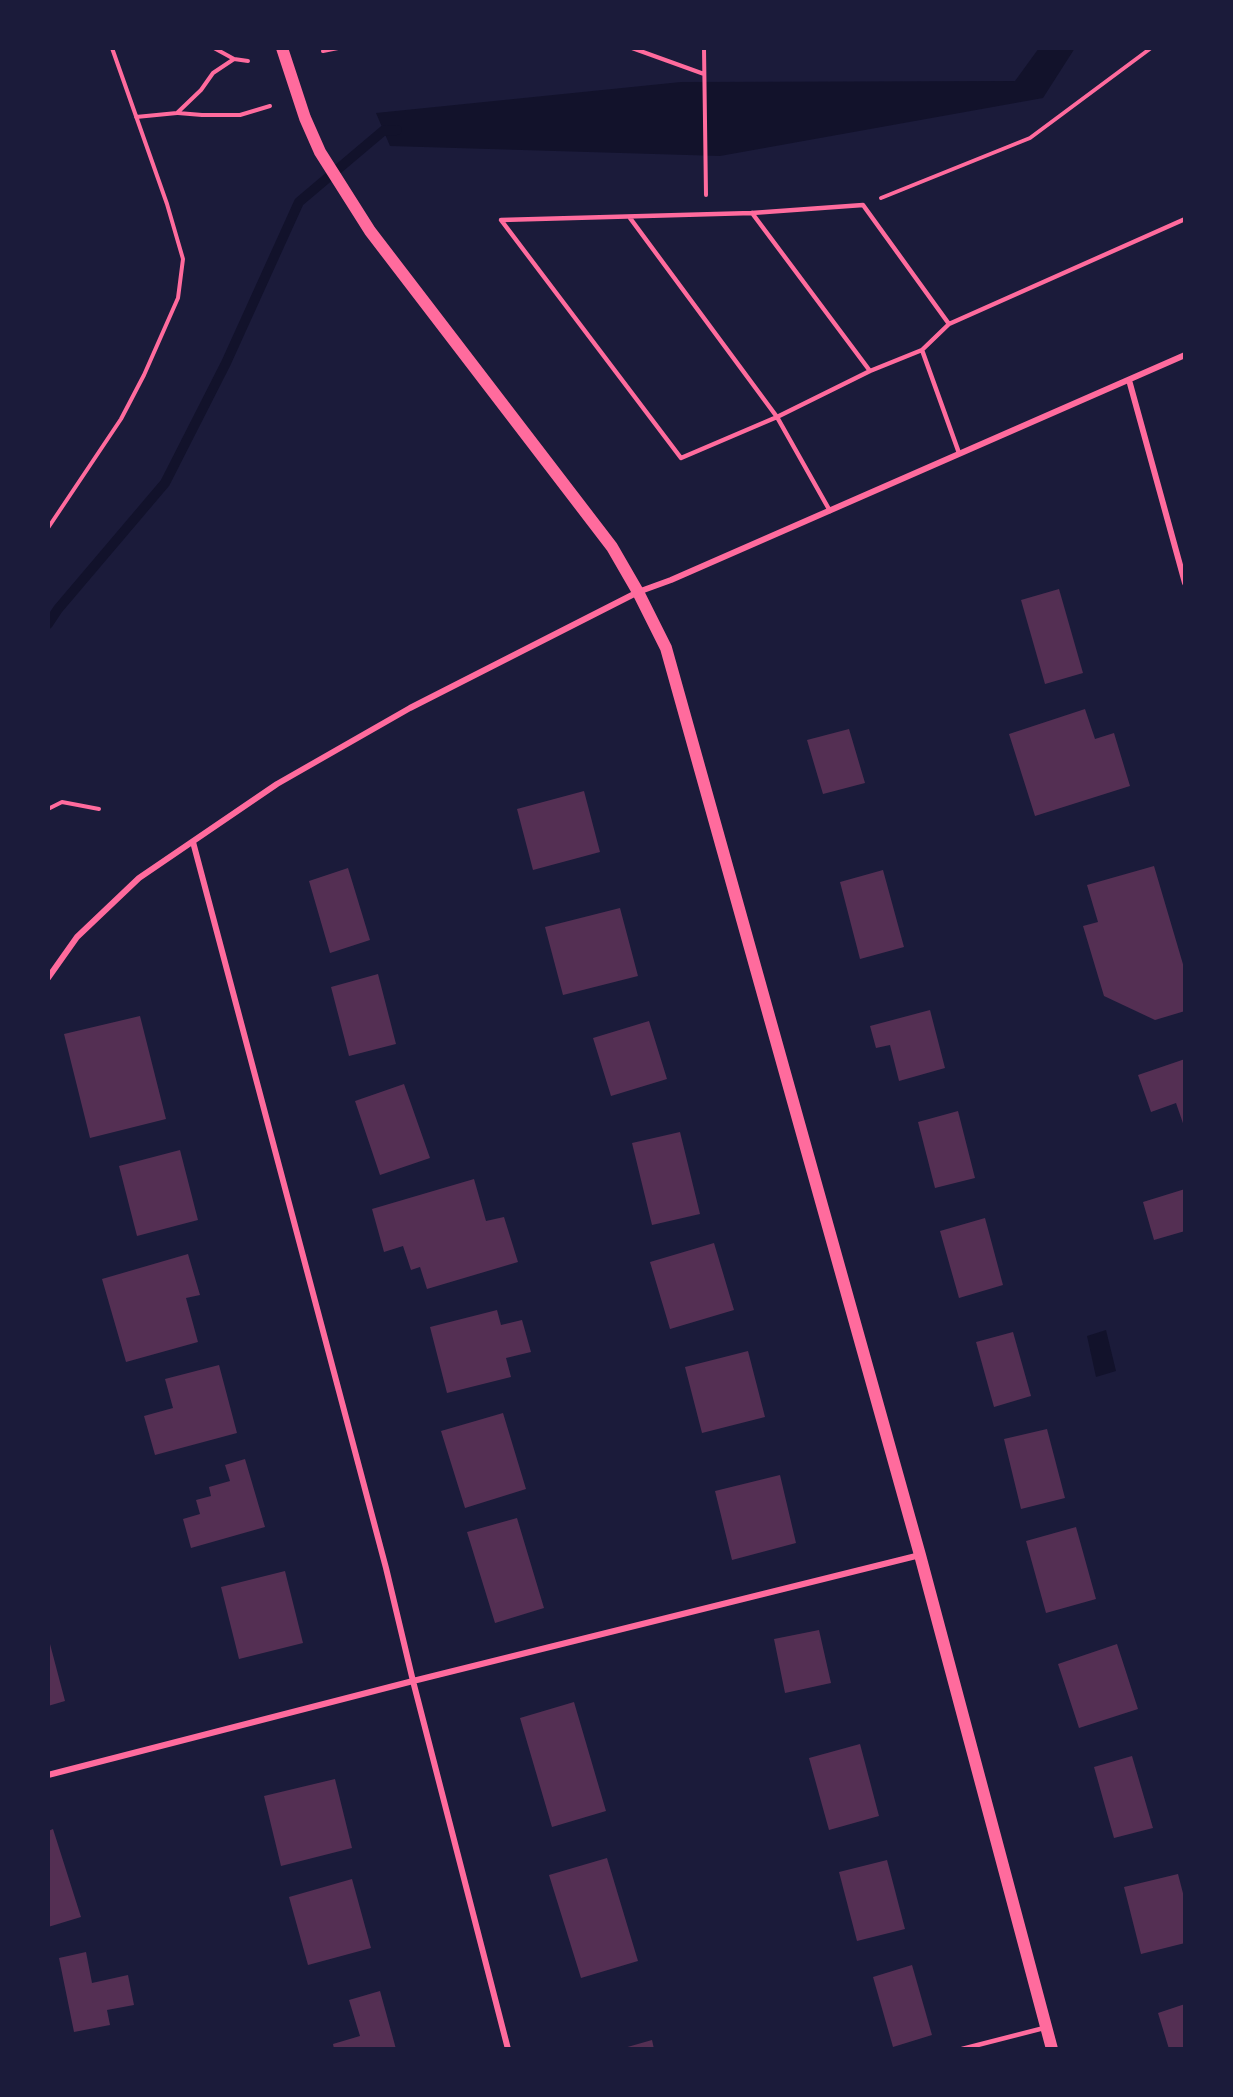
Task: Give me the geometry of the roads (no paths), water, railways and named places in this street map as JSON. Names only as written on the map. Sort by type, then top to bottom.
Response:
[{"type":"main road","points":[[282,48],[305,118],[320,152],[370,231],[612,547],[666,648],[920,1555],[1053,2049]]},
{"type":"street","points":[[48,978],[77,937],[139,878],[277,784],[410,708],[638,592],[671,580],[1185,355]]},
{"type":"street","points":[[1130,380],[1185,583]]},
{"type":"street","points":[[193,842],[386,1568],[508,2049]]},
{"type":"street","points":[[48,1775],[413,1681],[920,1555]]},
{"type":"lane","points":[[949,324],[863,205],[752,213],[501,220],[681,458],[777,417],[870,371],[922,350],[949,324],[1185,219]]},
{"type":"lane","points":[[752,213],[870,371]]},
{"type":"lane","points":[[630,218],[777,417],[830,511]]},
{"type":"lane","points":[[922,350],[959,453]]},
{"type":"lane","points":[[962,2049],[1047,2027]]},
{"type":"waterway","points":[[48,624],[58,609],[165,483],[226,363],[299,202],[383,131],[397,130]]}]
